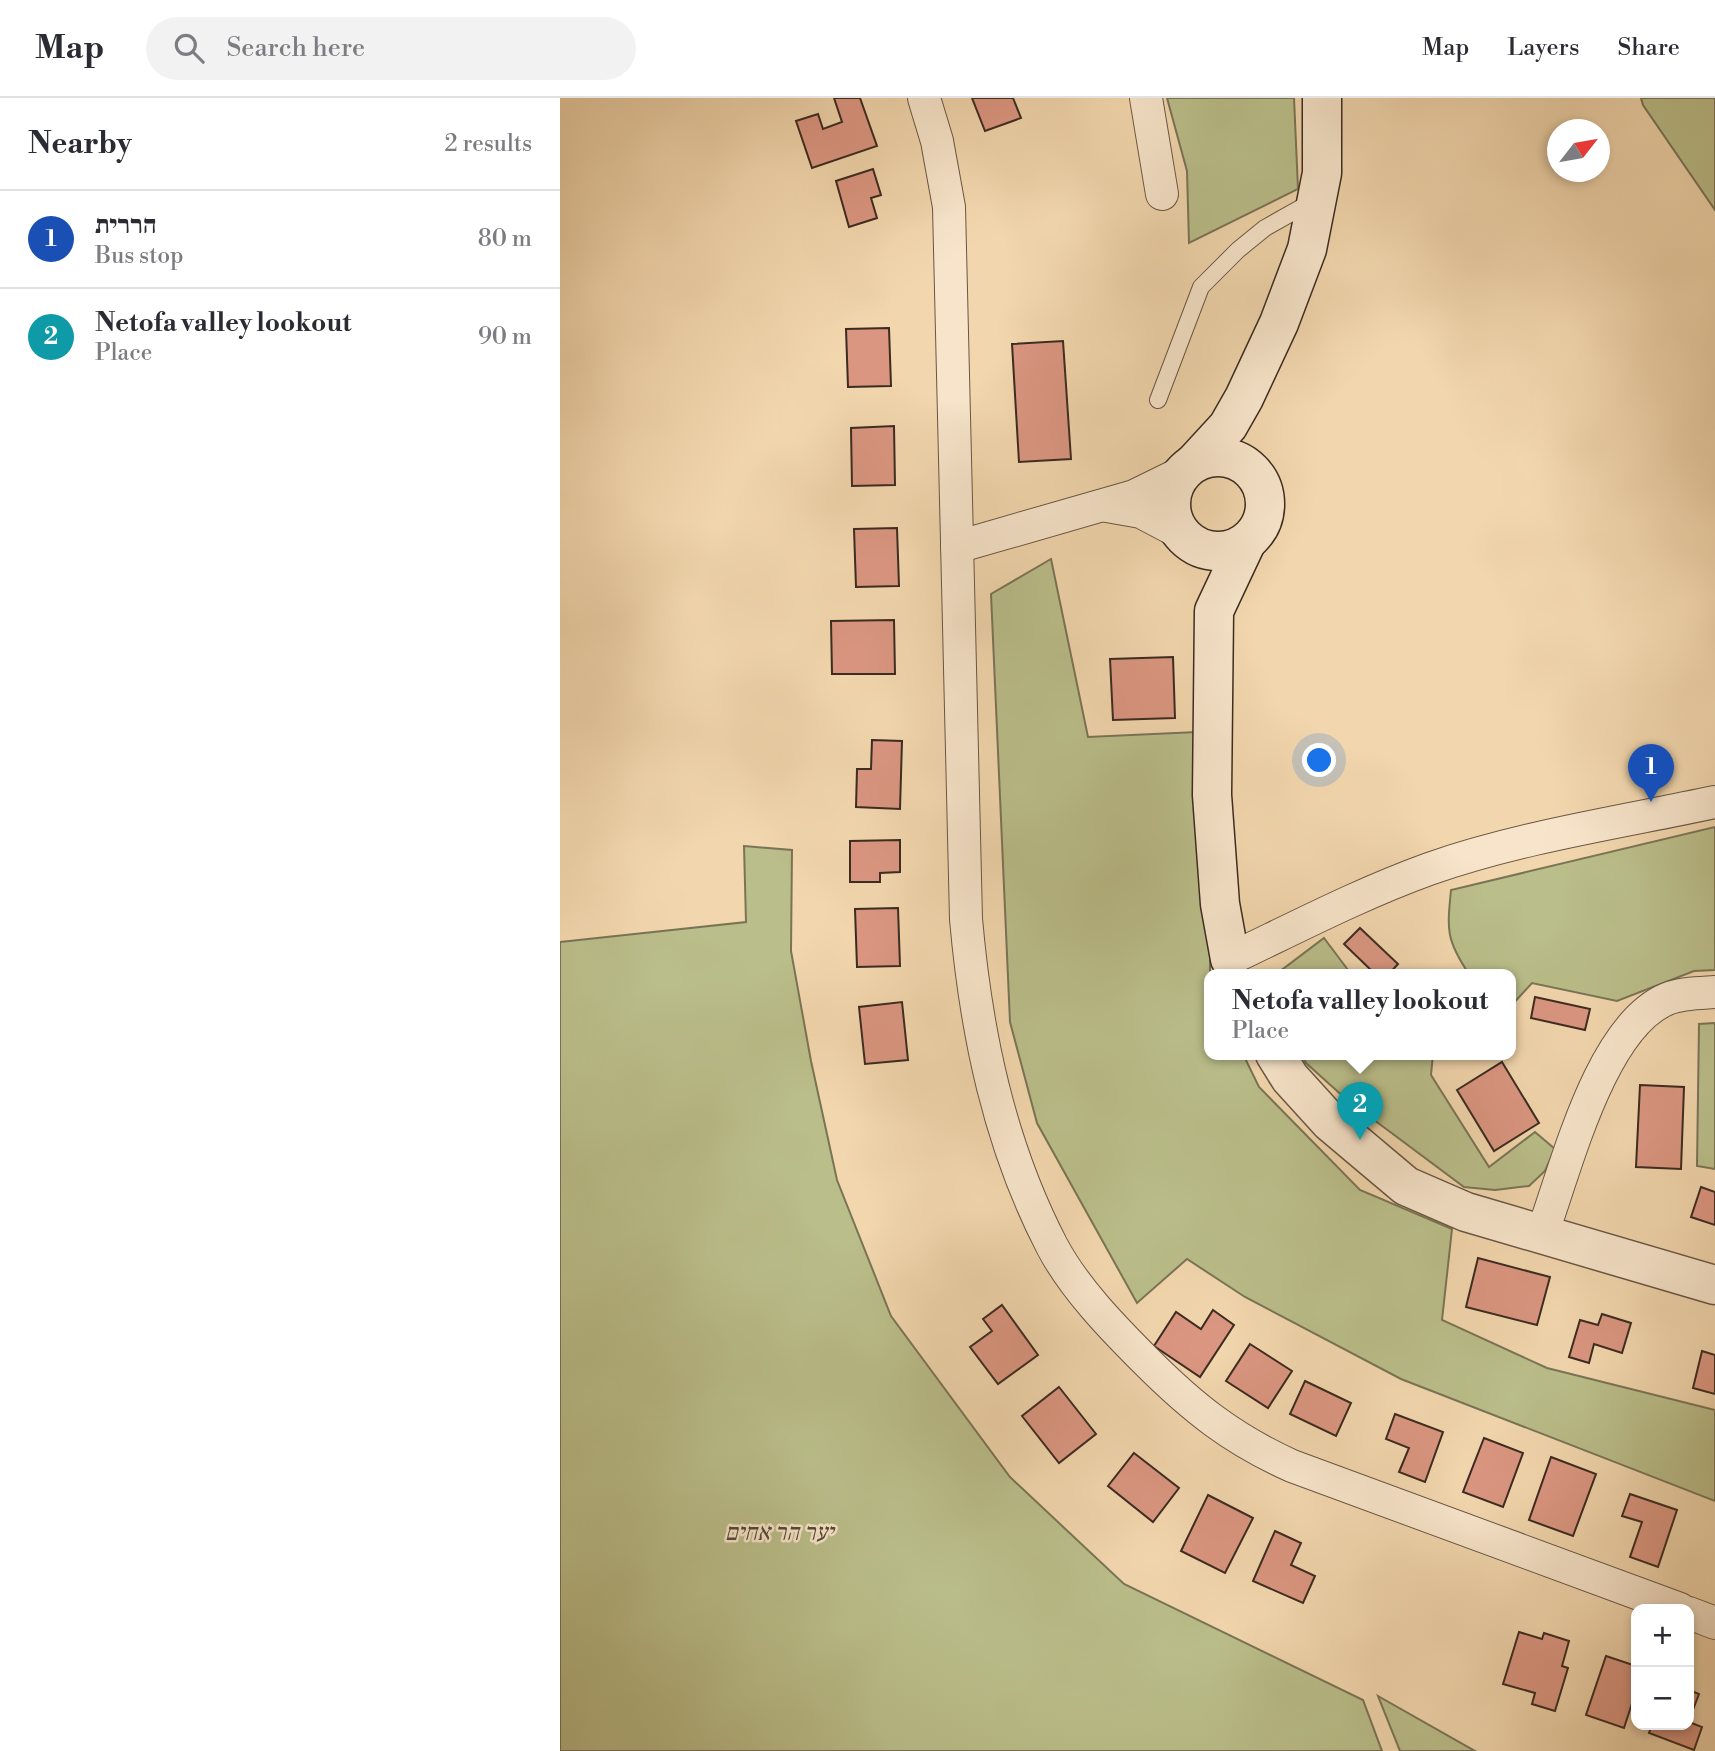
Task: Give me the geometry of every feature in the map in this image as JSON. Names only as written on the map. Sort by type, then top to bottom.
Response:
[{"type":"main road","points":[[1213,637],[1199,562],[1172,519],[1170,504],[1173,488],[1228,426],[1259,366],[1307,249],[1322,173],[1322,98]]},
{"type":"main road","points":[[1254,474],[1249,408],[1259,366]]},
{"type":"main road","points":[[1188,468],[1210,457],[1226,457],[1242,463],[1254,474],[1262,488],[1265,505],[1260,526],[1246,543],[1213,611],[1212,795],[1220,904],[1232,967]]},
{"type":"main road","points":[[1184,537],[1217,552],[1246,543]]},
{"type":"main road","points":[[1279,1060],[1290,1078],[1330,1122],[1406,1186],[1466,1213],[1715,1285]]},
{"type":"street","points":[[924,98],[937,142],[950,207],[966,919],[973,999],[983,1054],[1002,1120],[1026,1189],[1053,1248],[1126,1342],[1184,1399],[1246,1445],[1292,1466],[1666,1604]]},
{"type":"street","points":[[1146,98],[1162,194]]},
{"type":"street","points":[[957,547],[1153,489],[1188,468]]},
{"type":"street","points":[[1103,505],[1140,512],[1184,537]]},
{"type":"street","points":[[1232,967],[1373,891],[1430,869],[1482,853],[1715,802]]},
{"type":"street","points":[[1542,1234],[1603,1066],[1622,1036],[1646,1012],[1669,998],[1715,992]]},
{"type":"street","points":[[1694,1615],[1715,1623]]},
{"type":"lane","points":[[1158,400],[1202,286],[1238,250],[1265,229],[1318,198]]},
{"type":"green space","points":[[1167,98],[1294,98],[1298,189],[1189,243],[1187,171]]},
{"type":"green space","points":[[1641,98],[1715,98],[1715,210],[1643,105]]},
{"type":"green space","points":[[1051,559],[1088,737],[1197,732],[1210,924],[1210,969],[1204,969],[1204,1060],[1246,1060],[1259,1087],[1360,1190],[1452,1229],[1442,1320],[1547,1368],[1715,1410],[1715,1501],[1401,1379],[1245,1297],[1187,1259],[1137,1303],[1037,1123],[1010,1022],[991,594]]},
{"type":"green space","points":[[1715,827],[1715,970],[1694,971],[1617,1001],[1532,983],[1516,1001],[1516,969],[1466,969],[1456,952],[1449,925],[1451,890]]},
{"type":"green space","name":"יער הר אחים","points":[[744,846],[792,850],[791,951],[811,1061],[837,1180],[891,1316],[1010,1477],[1124,1584],[1363,1700],[1382,1751],[560,1751],[560,942],[746,922]]},
{"type":"green space","points":[[1324,938],[1347,969],[1283,969]]},
{"type":"green space","points":[[1715,1023],[1715,1169],[1697,1166],[1699,1024]]},
{"type":"green space","points":[[1304,1060],[1432,1060],[1431,1075],[1489,1167],[1535,1132],[1555,1149],[1545,1171],[1529,1186],[1495,1190],[1464,1187],[1346,1099]]},
{"type":"green space","points":[[1378,1696],[1475,1751],[1400,1751]]},
{"type":"building","points":[[834,98],[860,98],[877,146],[812,168],[796,121],[818,114],[823,129],[842,122]]},
{"type":"building","points":[[972,98],[1013,98],[1021,118],[985,131]]},
{"type":"building","points":[[873,169],[881,195],[871,198],[877,218],[849,227],[836,181]]},
{"type":"building","points":[[889,328],[891,386],[848,387],[846,329]]},
{"type":"building","points":[[1063,341],[1071,459],[1019,462],[1012,344]]},
{"type":"building","points":[[894,426],[895,485],[852,486],[851,428]]},
{"type":"building","points":[[897,528],[899,586],[856,587],[854,529]]},
{"type":"building","points":[[894,620],[895,674],[832,674],[831,621]]},
{"type":"building","points":[[1173,657],[1175,718],[1113,720],[1110,659]]},
{"type":"building","points":[[872,740],[902,741],[900,809],[856,807],[857,769],[871,769]]},
{"type":"building","points":[[900,840],[900,872],[880,873],[880,882],[850,882],[850,841]]},
{"type":"building","points":[[898,908],[900,966],[857,967],[855,909]]},
{"type":"building","points":[[1360,928],[1398,964],[1394,969],[1370,969],[1344,944]]},
{"type":"building","points":[[1535,997],[1590,1009],[1585,1030],[1531,1018]]},
{"type":"building","points":[[902,1002],[908,1060],[865,1064],[859,1007]]},
{"type":"building","points":[[1502,1062],[1539,1123],[1494,1151],[1457,1090]]},
{"type":"building","points":[[1640,1085],[1684,1087],[1681,1169],[1636,1167]]},
{"type":"building","points":[[1701,1187],[1715,1192],[1715,1225],[1691,1217]]},
{"type":"building","points":[[1478,1258],[1550,1277],[1537,1325],[1466,1307]]},
{"type":"building","points":[[1002,1305],[1038,1355],[998,1384],[970,1347],[992,1331],[983,1319]]},
{"type":"building","points":[[1213,1310],[1234,1325],[1200,1377],[1154,1346],[1176,1312],[1201,1329]]},
{"type":"building","points":[[1602,1314],[1631,1323],[1622,1353],[1594,1344],[1589,1363],[1569,1357],[1580,1320],[1598,1325]]},
{"type":"building","points":[[1250,1344],[1292,1371],[1268,1408],[1226,1381]]},
{"type":"building","points":[[1702,1351],[1715,1355],[1715,1394],[1693,1388]]},
{"type":"building","points":[[1305,1381],[1351,1403],[1336,1436],[1290,1414]]},
{"type":"building","points":[[1059,1387],[1096,1434],[1059,1463],[1022,1416]]},
{"type":"building","points":[[1395,1414],[1443,1432],[1425,1482],[1399,1472],[1409,1448],[1386,1439]]},
{"type":"building","points":[[1484,1438],[1523,1453],[1503,1507],[1463,1492]]},
{"type":"building","points":[[1134,1453],[1179,1488],[1153,1522],[1108,1486]]},
{"type":"building","points":[[1551,1457],[1596,1474],[1573,1536],[1529,1520]]},
{"type":"building","points":[[1630,1494],[1677,1510],[1658,1567],[1630,1557],[1642,1522],[1622,1516]]},
{"type":"building","points":[[1208,1495],[1253,1518],[1225,1573],[1181,1551]]},
{"type":"building","points":[[1275,1531],[1301,1543],[1291,1565],[1315,1576],[1303,1603],[1253,1581]]},
{"type":"building","points":[[1519,1632],[1542,1639],[1544,1633],[1569,1641],[1562,1666],[1568,1668],[1555,1711],[1532,1704],[1535,1693],[1503,1684]]},
{"type":"building","points":[[1606,1656],[1631,1664],[1631,1706],[1624,1728],[1586,1715]]},
{"type":"building","points":[[1694,1692],[1699,1694],[1694,1707]]},
{"type":"building","points":[[1694,1724],[1702,1727],[1694,1750],[1649,1733],[1650,1730],[1694,1730]]},
{"type":"place","name":"הררית","points":[[1651,802]]},
{"type":"place","name":"Netofa valley lookout","points":[[1360,1140]]}]
